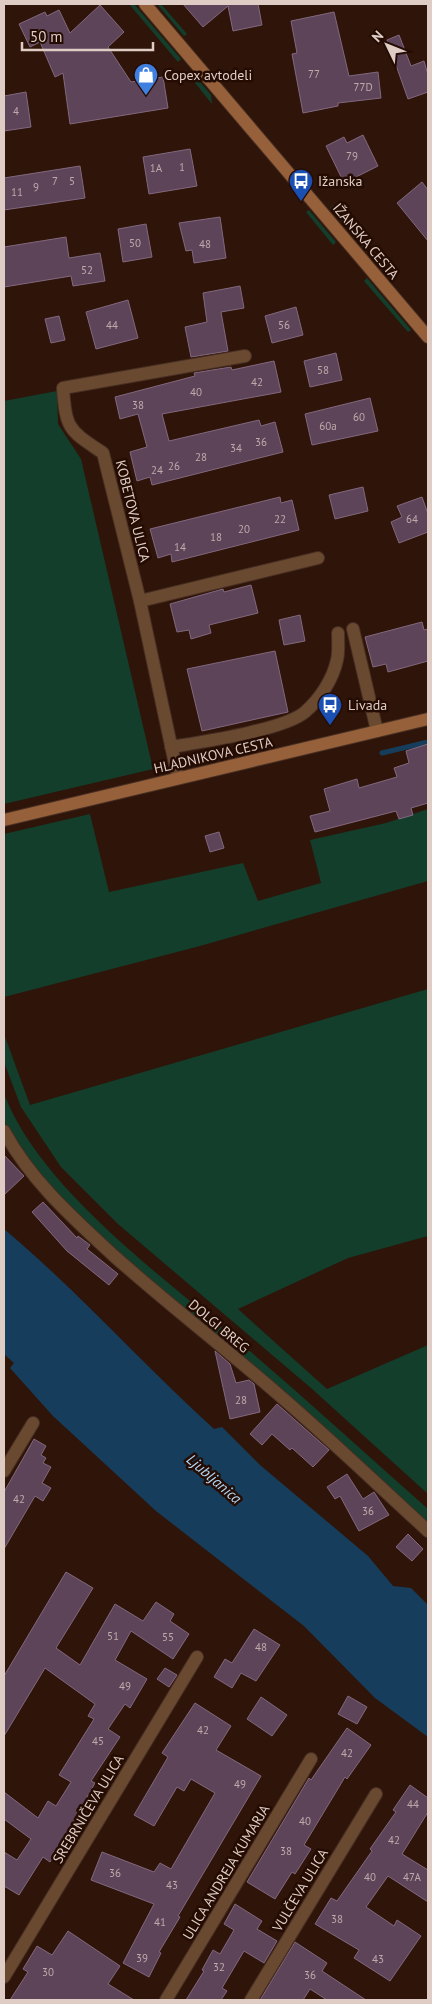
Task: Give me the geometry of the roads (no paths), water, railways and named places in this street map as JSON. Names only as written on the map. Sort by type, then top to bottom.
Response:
[{"type":"main road","name":"IŽANSKA CESTA","points":[[145,4],[428,337]]},
{"type":"main road","name":"HLADNIKOVA CESTA","points":[[4,820],[428,719]]},
{"type":"street","name":"KOBETOVA ULICA","points":[[178,778],[140,601],[103,453],[77,435],[65,418],[63,388],[245,356]]},
{"type":"street","points":[[140,601],[318,558]]},
{"type":"street","points":[[353,629],[377,731]]},
{"type":"street","name":"HLADNIKOVA CESTA","points":[[171,747],[233,736],[285,722],[304,713],[319,697],[331,678],[338,659],[338,633]]},
{"type":"street","name":"DOLGI BREG","points":[[4,1132],[31,1172],[56,1202],[84,1229],[193,1324],[280,1396],[428,1531]]},
{"type":"street","points":[[4,1471],[33,1424]]},
{"type":"street","name":"SREBRNIČEVA ULICA","points":[[4,1977],[197,1657]]},
{"type":"street","name":"ULICA ANDREJA KUMARJA","points":[[166,2000],[311,1759]]},
{"type":"street","name":"VULČEVA ULICA","points":[[251,2000],[376,1794]]},
{"type":"water","name":"Ljubljanica","points":[[4,1229],[58,1277],[214,1429],[222,1427],[260,1465],[368,1556],[393,1586],[411,1588],[427,1604],[428,1737],[375,1698],[304,1626],[156,1511],[53,1416],[10,1368],[14,1363],[4,1354]]},
{"type":"waterway","points":[[382,753],[428,742]]},
{"type":"place","name":"Copex avtodeli","points":[[146,96]]},
{"type":"place","name":"Ižanska","points":[[301,202]]},
{"type":"place","name":"Livada","points":[[330,726]]}]
